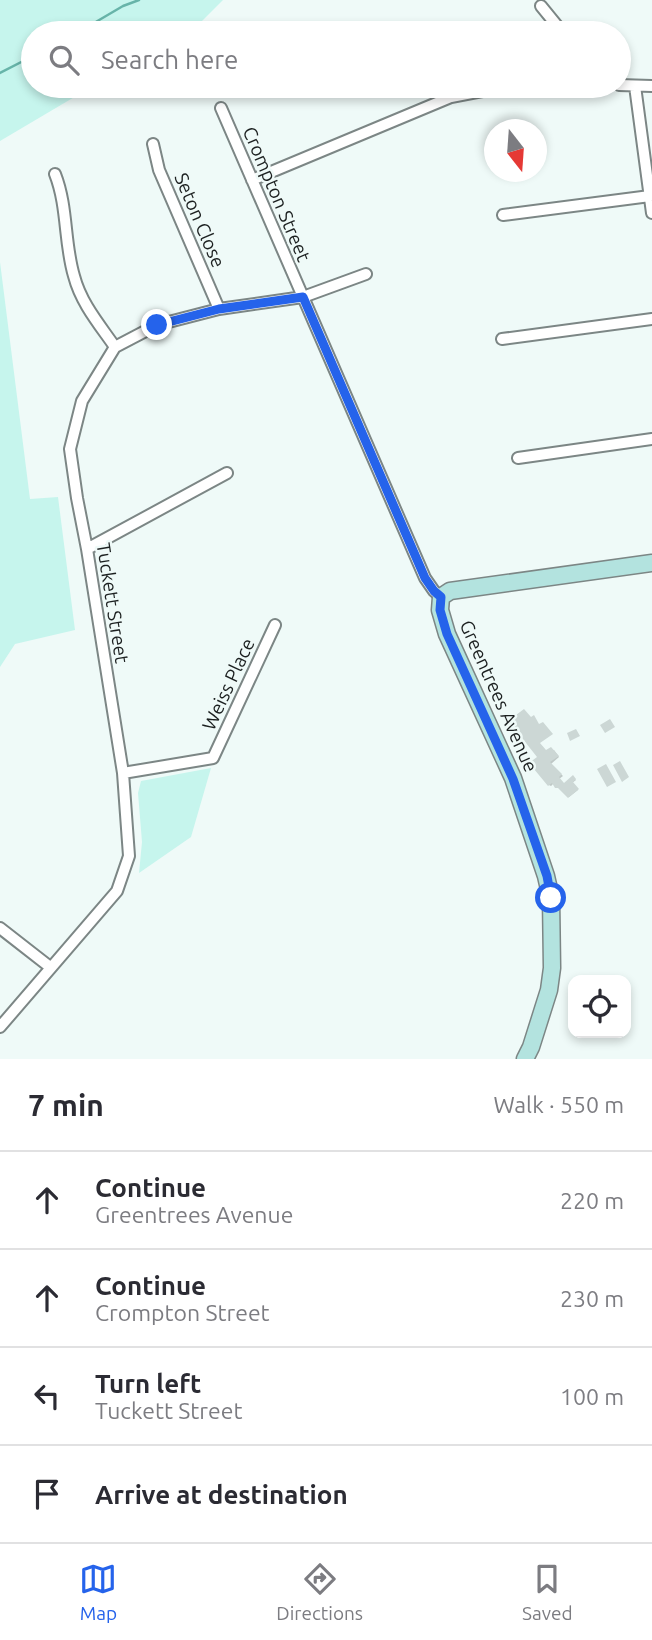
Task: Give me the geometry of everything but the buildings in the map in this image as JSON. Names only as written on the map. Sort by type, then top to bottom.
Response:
[{"type":"street","points":[[541,6],[553,21]]},
{"type":"street","points":[[631,86],[652,86]]},
{"type":"street","points":[[635,86],[652,214]]},
{"type":"street","points":[[252,180],[449,98]]},
{"type":"street","name":"Crompton Street","points":[[221,108],[425,578],[441,597]]},
{"type":"street","name":"Seton Close","points":[[153,144],[159,170],[219,309]]},
{"type":"street","points":[[55,174],[62,191],[73,275],[83,302],[115,347],[157,325],[219,309],[303,297],[366,274]]},
{"type":"street","points":[[503,215],[650,196]]},
{"type":"street","points":[[502,339],[652,319]]},
{"type":"street","name":"Tuckett Street","points":[[0,1027],[117,891],[129,856],[123,773],[70,449],[82,401],[115,347]]},
{"type":"street","points":[[517,458],[652,439]]},
{"type":"street","points":[[87,549],[227,473]]},
{"type":"street","points":[[441,597],[450,591],[652,563]]},
{"type":"street","name":"Greentrees Avenue","points":[[441,597],[440,610],[447,634],[513,779],[547,876],[551,898],[552,968],[549,990],[525,1059]]},
{"type":"street","name":"Weiss Place","points":[[123,773],[213,758],[275,625]]},
{"type":"street","points":[[0,928],[50,967]]},
{"type":"green space","points":[[0,0],[223,0],[202,21],[21,21],[21,98],[73,98],[0,141]]},
{"type":"green space","points":[[0,262],[30,499],[58,497],[75,630],[15,644],[0,667]]},
{"type":"green space","points":[[211,768],[191,837],[139,873],[142,842],[138,793],[141,781]]},
{"type":"waterway","points":[[97,21],[139,0]]},
{"type":"waterway","points":[[0,73],[21,62]]},
{"type":"route","points":[[157,325],[219,309],[303,297],[425,578],[441,597],[440,610],[447,634],[513,779],[547,876],[551,898]]}]
